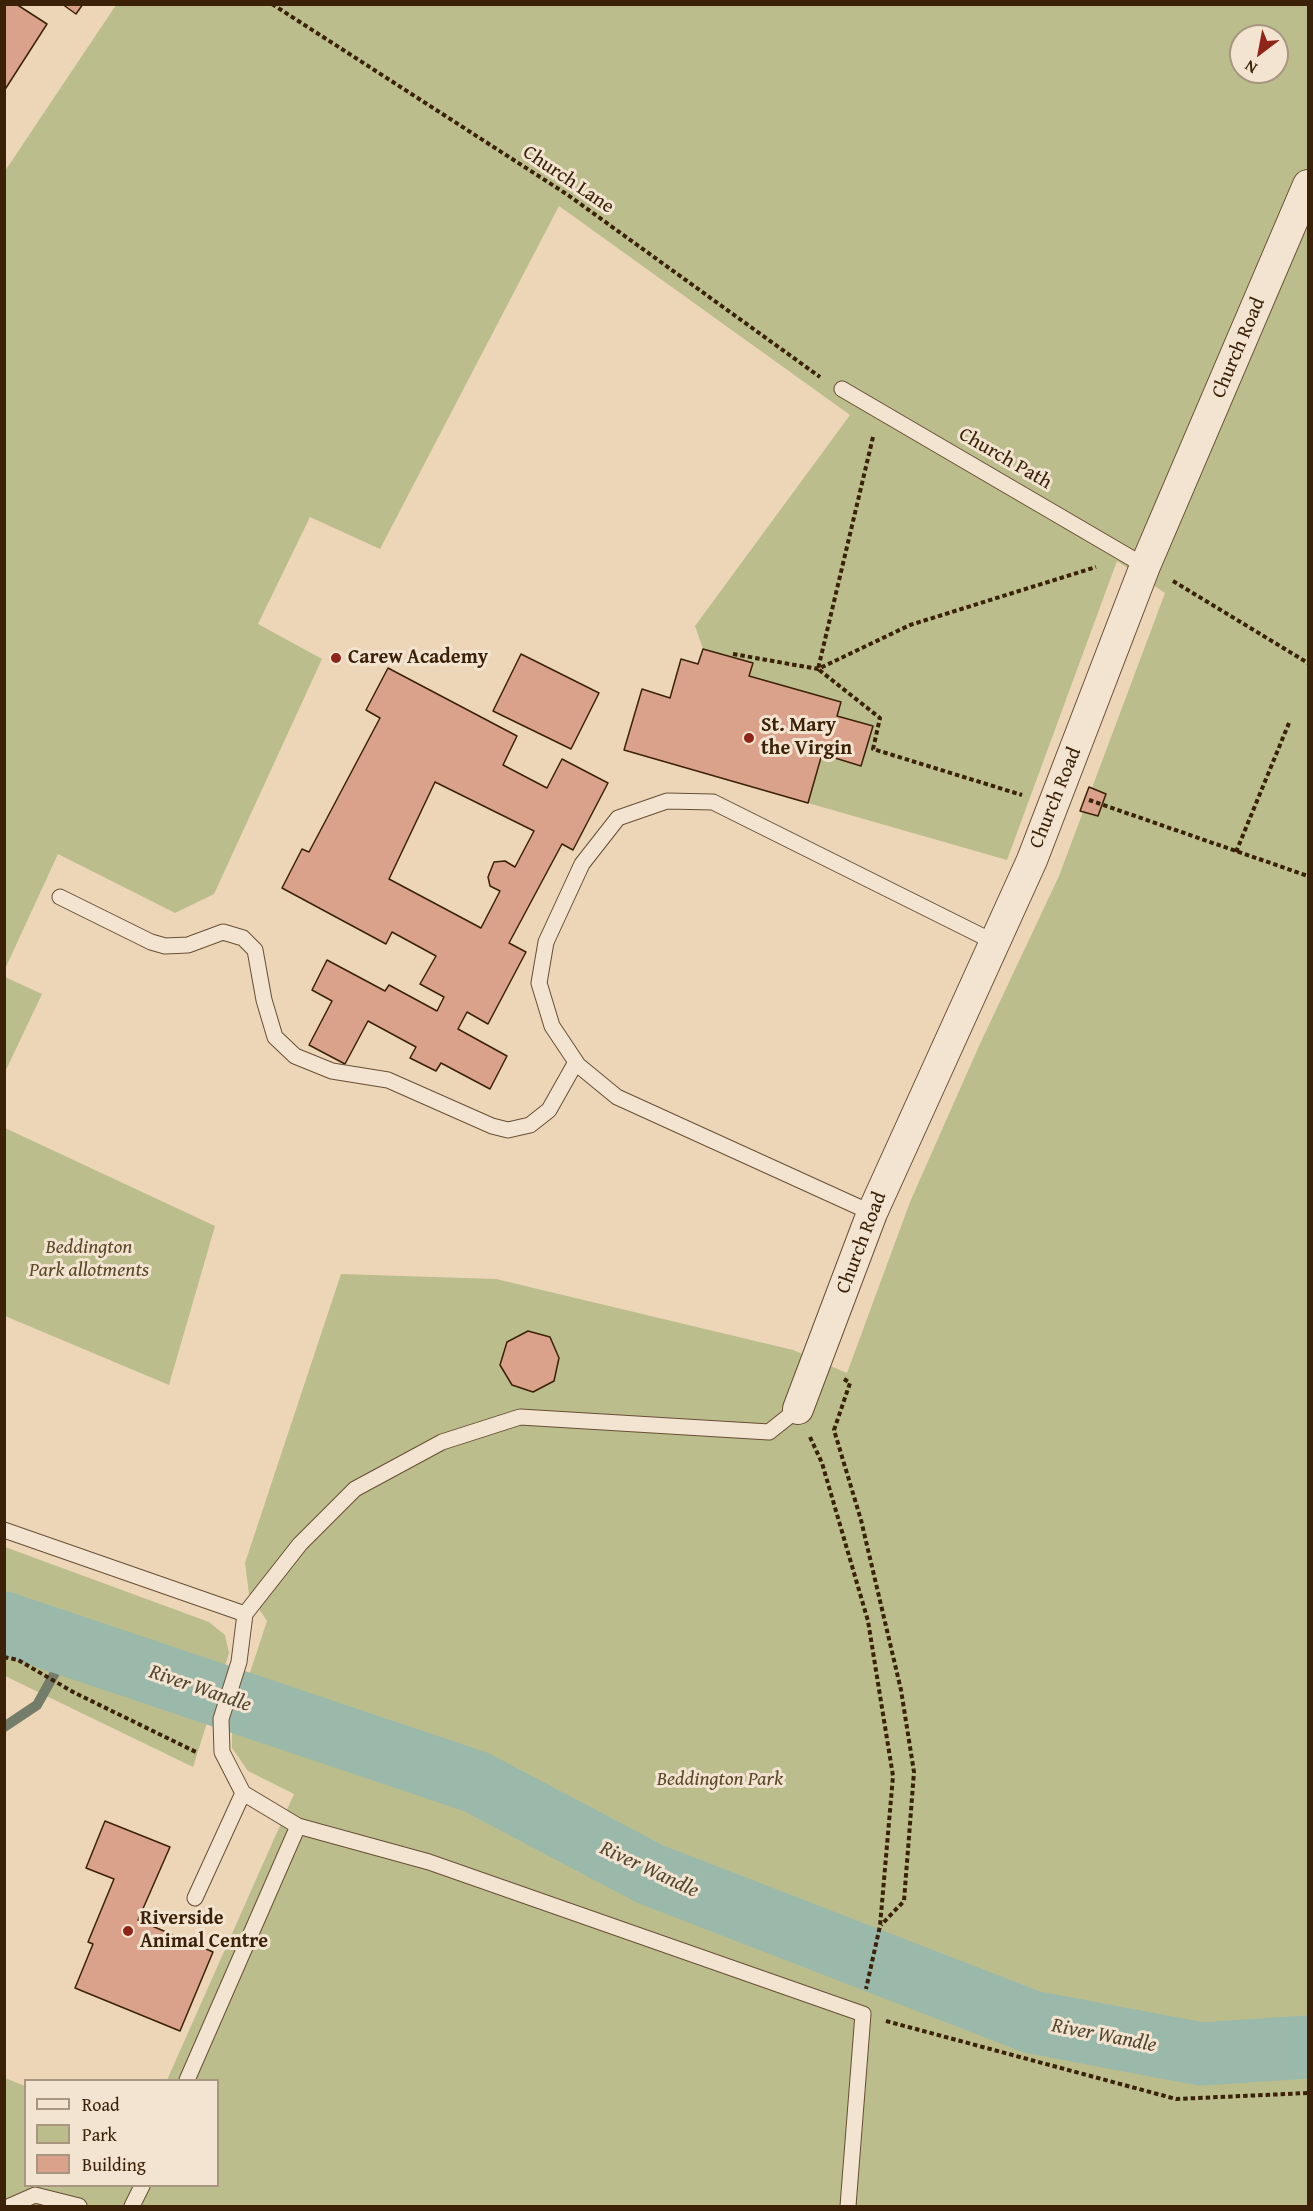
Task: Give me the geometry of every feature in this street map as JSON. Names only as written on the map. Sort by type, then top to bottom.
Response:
[{"type":"street","name":"Church Road","points":[[798,1408],[872,1213],[1058,796],[1145,566],[1308,185]]},
{"type":"lane","name":"Church Path","points":[[842,389],[1145,566]]},
{"type":"lane","points":[[872,1213],[616,1097],[576,1062],[552,1026],[539,982],[546,942],[582,864],[618,818],[668,801],[713,802],[994,942]]},
{"type":"lane","points":[[60,897],[151,942],[165,946],[188,945],[223,932],[243,938],[255,950],[264,1000],[275,1037],[295,1056],[332,1071],[388,1080],[492,1126],[508,1130],[530,1125],[549,1110],[576,1062]]},
{"type":"lane","points":[[798,1408],[769,1432],[520,1417],[442,1442],[355,1489],[300,1544],[245,1614],[239,1662],[221,1719],[222,1752],[243,1794],[298,1826],[429,1862],[863,2014],[848,2206]]},
{"type":"lane","points":[[4,1530],[245,1614]]},
{"type":"lane","points":[[195,1898],[243,1794]]},
{"type":"lane","points":[[187,2079],[298,1826]]},
{"type":"lane","points":[[132,2206],[142,2187]]},
{"type":"lane","points":[[10,2206],[35,2195],[79,2206]]},
{"type":"path","name":"Church Lane","points":[[272,4],[568,195],[805,367],[842,389]]},
{"type":"path","points":[[818,669],[880,410]]},
{"type":"path","points":[[818,669],[910,625],[1117,560],[1145,566],[1308,663]]},
{"type":"path","points":[[733,654],[818,669],[880,717],[873,749],[1030,798],[1058,796],[1088,799],[1308,876]]},
{"type":"path","points":[[1236,852],[1289,723]]},
{"type":"path","points":[[818,1360],[850,1383],[834,1431],[861,1520],[901,1690],[914,1772],[904,1901],[880,1926]]},
{"type":"path","points":[[798,1408],[822,1463],[870,1632],[893,1776],[880,1926],[867,1987]]},
{"type":"path","points":[[4,1657],[18,1660],[75,1693],[198,1754],[222,1752]]},
{"type":"path","points":[[863,2014],[1176,2099],[1308,2093]]},
{"type":"green space","name":"Beddington Park","points":[[116,5],[1308,5],[1308,2206],[5,2206],[5,2078],[24,2086],[24,2187],[219,2187],[219,2079],[167,2079],[294,1794],[248,1771],[232,1748],[232,1727],[267,1621],[249,1594],[245,1563],[341,1274],[496,1279],[793,1350],[847,1373],[910,1202],[979,1046],[1059,876],[1165,593],[1117,561],[1007,860],[808,803],[822,754],[861,766],[873,726],[837,716],[841,702],[749,676],[752,663],[703,649],[695,626],[850,415],[559,206],[380,549],[310,517],[258,624],[322,659],[214,894],[175,913],[58,854],[5,969],[5,171]]},
{"type":"green space","points":[[5,977],[42,994],[5,1072]]},
{"type":"green space","name":"Beddington Park allotments","points":[[5,1128],[215,1226],[169,1385],[5,1316]]},
{"type":"green space","points":[[5,1547],[209,1622],[225,1635],[229,1653],[193,1767],[5,1676]]},
{"type":"building","points":[[4,4],[16,4],[47,24],[4,91]]},
{"type":"building","points":[[62,4],[83,4],[76,14]]},
{"type":"building","name":"St. Mary the Virgin","points":[[703,649],[753,663],[749,676],[841,702],[837,716],[873,726],[861,766],[822,754],[808,803],[624,750],[642,689],[670,698],[681,659],[698,664]]},
{"type":"building","points":[[521,654],[599,693],[571,749],[493,711]]},
{"type":"building","points":[[388,668],[517,736],[503,765],[547,788],[562,759],[608,783],[573,850],[562,844],[509,943],[526,952],[488,1024],[467,1012],[458,1029],[507,1056],[490,1089],[441,1063],[436,1071],[410,1058],[416,1047],[368,1021],[345,1064],[309,1045],[332,1001],[312,990],[327,960],[385,991],[389,985],[437,1011],[444,997],[420,984],[436,956],[392,932],[386,944],[282,888],[302,849],[309,852],[380,718],[366,710]],"holes":[[[435,782],[534,831],[515,867],[505,861],[494,862],[488,877],[490,886],[500,891],[481,928],[389,879]]]},
{"type":"building","points":[[1089,787],[1106,794],[1098,816],[1080,811]]},
{"type":"building","points":[[528,1331],[550,1337],[559,1358],[554,1381],[533,1392],[512,1385],[500,1365],[507,1342]]},
{"type":"building","name":"Riverside Animal Centre","points":[[105,1821],[170,1847],[138,1920],[213,1952],[180,2031],[75,1988],[93,1944],[88,1942],[114,1879],[86,1868]]},
{"type":"waterway","name":"River Wandle","points":[[4,1623],[476,1782],[650,1874],[1032,2022],[1201,2054],[1308,2047]]},
{"type":"waterway","points":[[4,1727],[37,1705],[71,1644]]},
{"type":"place","name":"Carew Academy","points":[[336,658]]},
{"type":"place","name":"St. Mary the Virgin","points":[[749,738]]},
{"type":"place","name":"Riverside Animal Centre","points":[[128,1931]]}]
